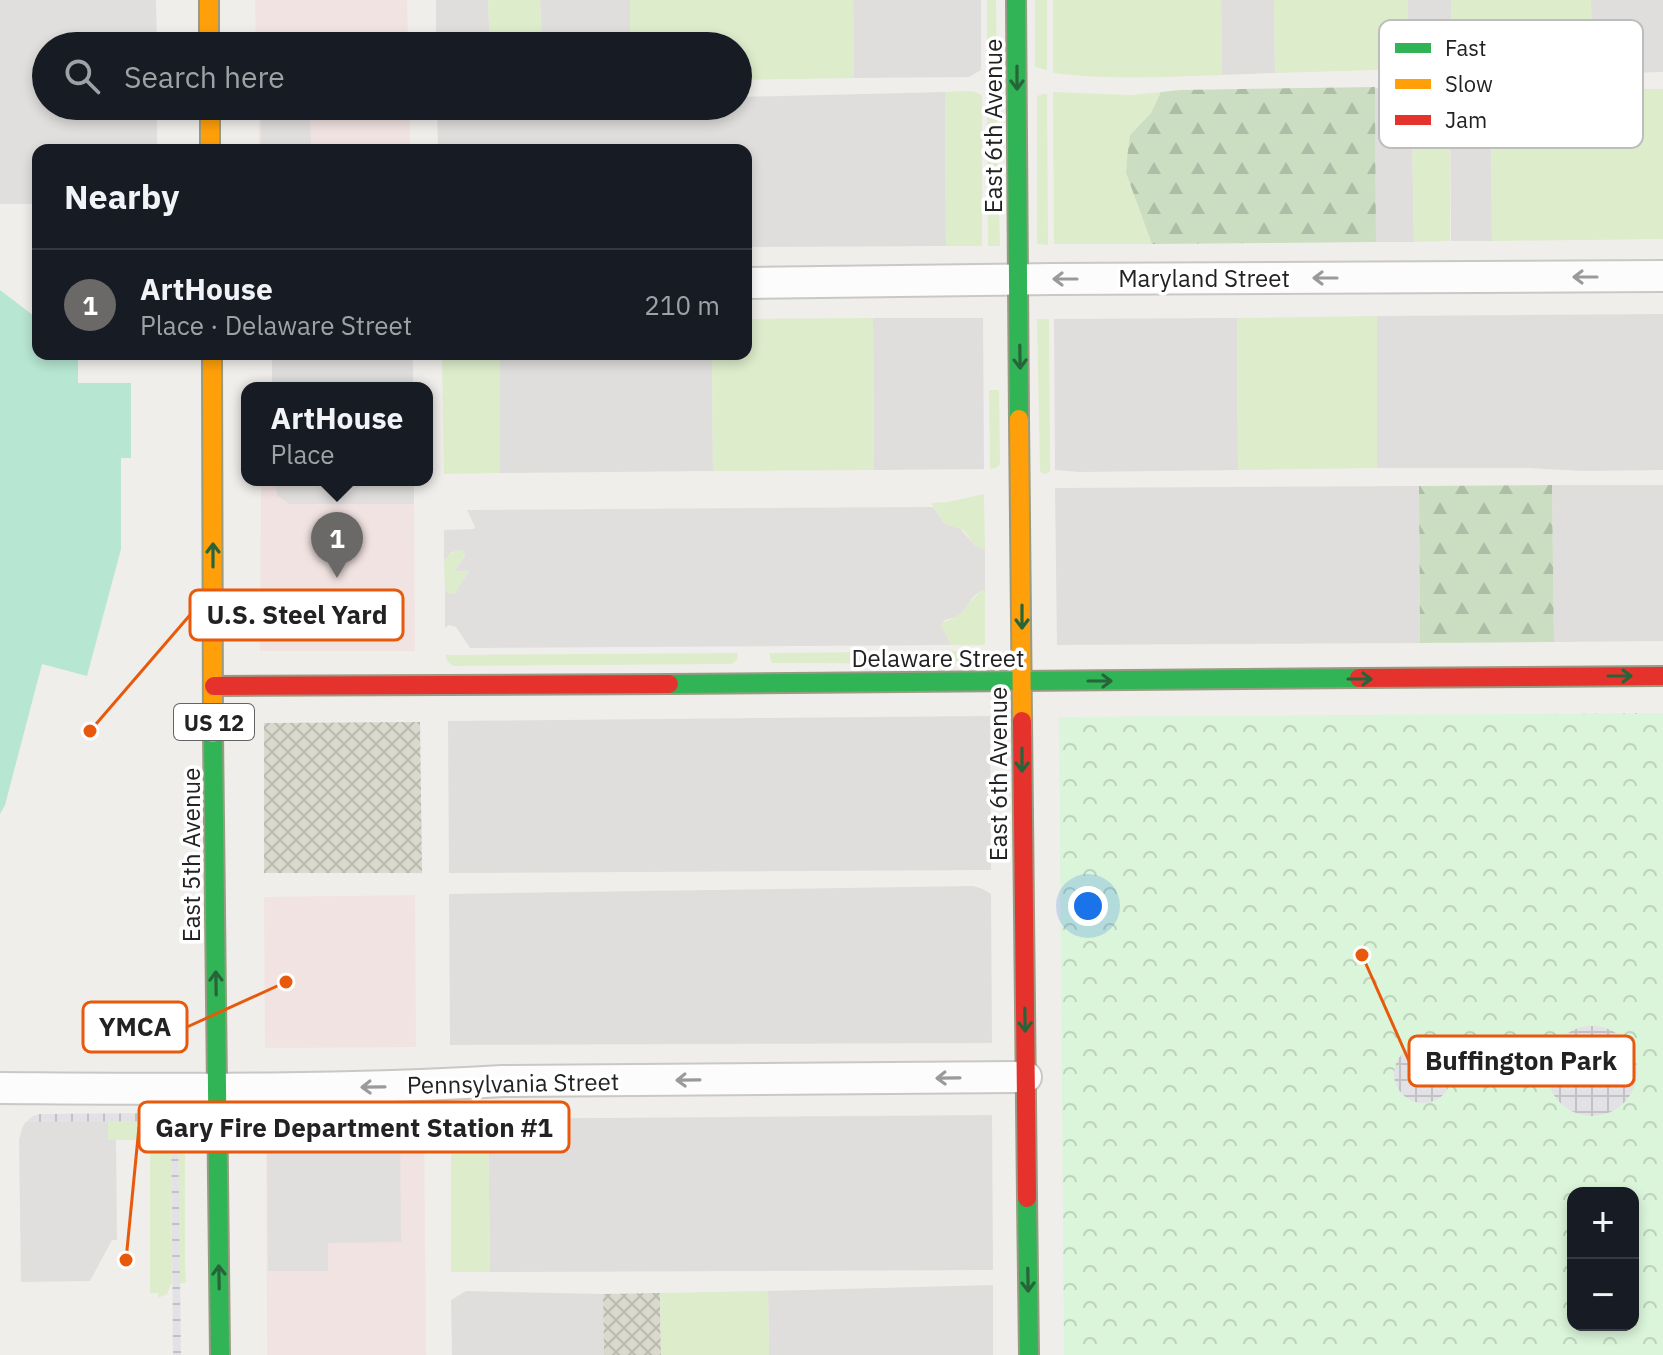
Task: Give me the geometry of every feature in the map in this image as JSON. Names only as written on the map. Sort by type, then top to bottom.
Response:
[{"type":"street","points":[[209,0],[209,32]]},
{"type":"street","name":"East 6th Avenue","points":[[1016,0],[1029,1355]]},
{"type":"street","points":[[210,120],[210,144]]},
{"type":"street","name":"Maryland Street","points":[[752,283],[1663,276]]},
{"type":"street","name":"East 5th Avenue","points":[[212,360],[220,1355]]},
{"type":"street","name":"Delaware Street","points":[[214,686],[1663,676]]},
{"type":"street","name":"Pennsylvania Street","points":[[0,1088],[217,1089],[422,1086],[502,1081],[1026,1077]]},
{"type":"shaded area","points":[[0,0],[156,0],[157,32],[32,32],[32,120],[157,120],[157,144],[32,144],[32,204],[0,204]]},
{"type":"shaded area","points":[[255,0],[407,0],[408,32],[256,32]]},
{"type":"shaded area","points":[[436,0],[488,0],[489,32],[436,32]]},
{"type":"shaded area","points":[[540,0],[630,0],[630,32],[541,32]]},
{"type":"shaded area","points":[[853,0],[981,0],[981,70],[969,77],[854,78]]},
{"type":"shaded area","points":[[1221,0],[1274,0],[1275,73],[1222,75]]},
{"type":"shaded area","points":[[1408,0],[1451,0],[1451,20],[1408,20]]},
{"type":"shaded area","points":[[1591,0],[1663,0],[1663,72],[1643,73],[1643,20],[1591,20]]},
{"type":"shaded area","points":[[1375,88],[1379,88],[1379,148],[1412,148],[1414,242],[1376,242]]},
{"type":"shaded area","points":[[945,92],[946,246],[752,247],[752,144],[438,144],[437,120],[752,120],[752,97]]},
{"type":"shaded area","points":[[259,120],[410,120],[410,144],[259,144]]},
{"type":"shaded area","points":[[261,120],[310,120],[311,144],[261,144]]},
{"type":"shaded area","points":[[1450,148],[1491,148],[1492,241],[1451,241]]},
{"type":"shaded area","points":[[1663,314],[1663,470],[1377,468],[1377,316]]},
{"type":"shaded area","points":[[873,318],[983,318],[984,469],[874,470]]},
{"type":"shaded area","points":[[1237,318],[1238,470],[1055,470],[1054,319]]},
{"type":"shaded area","points":[[272,360],[413,360],[413,382],[272,382]]},
{"type":"shaded area","points":[[500,360],[712,360],[713,471],[500,473]]},
{"type":"shaded area","points":[[1552,485],[1663,485],[1663,641],[1554,642]]},
{"type":"shaded area","points":[[261,486],[414,486],[415,651],[260,651]]},
{"type":"shaded area","points":[[275,486],[414,486],[414,504],[289,504],[278,496]]},
{"type":"shaded area","points":[[1419,486],[1420,643],[1057,645],[1055,488]]},
{"type":"shaded area","points":[[933,507],[945,524],[960,529],[976,546],[985,550],[985,590],[974,596],[962,612],[941,625],[951,645],[470,648],[456,627],[449,625],[445,628],[445,588],[449,594],[455,593],[469,571],[455,571],[465,555],[463,550],[452,552],[444,560],[444,530],[474,529],[467,510]]},
{"type":"shaded area","points":[[990,716],[991,870],[449,873],[448,721]]},
{"type":"shaded area","points":[[420,722],[422,873],[264,873],[264,723]]},
{"type":"shaded area","points":[[973,886],[991,894],[992,1043],[450,1045],[449,894]]},
{"type":"shaded area","points":[[415,895],[416,1047],[265,1048],[264,897]]},
{"type":"shaded area","points":[[1592,1026],[1609,1030],[1624,1039],[1633,1054],[1637,1071],[1633,1088],[1624,1103],[1609,1112],[1592,1116],[1575,1112],[1560,1103],[1551,1088],[1547,1071],[1551,1054],[1560,1039],[1575,1030]]},
{"type":"shaded area","points":[[1423,1045],[1434,1047],[1443,1054],[1450,1063],[1450,1085],[1443,1094],[1434,1101],[1423,1103],[1412,1101],[1403,1094],[1396,1085],[1394,1074],[1396,1063],[1403,1054],[1412,1047]]},
{"type":"shaded area","points":[[40,1114],[178,1115],[181,1355],[173,1355],[171,1121],[26,1122]]},
{"type":"shaded area","points":[[992,1115],[993,1270],[490,1272],[488,1119]]},
{"type":"shaded area","points":[[424,1119],[426,1355],[267,1355],[266,1121]]},
{"type":"shaded area","points":[[108,1121],[108,1140],[116,1140],[117,1240],[112,1240],[90,1281],[21,1282],[19,1139],[23,1126],[26,1122]]},
{"type":"shaded area","points":[[400,1121],[401,1242],[328,1243],[328,1271],[268,1271],[267,1122]]},
{"type":"shaded area","points":[[993,1285],[993,1355],[769,1355],[768,1291]]},
{"type":"shaded area","points":[[466,1291],[603,1294],[604,1355],[452,1355],[451,1300]]},
{"type":"shaded area","points":[[660,1293],[661,1355],[604,1355],[603,1294]]},
{"type":"green space","points":[[488,0],[540,0],[541,32],[489,32]]},
{"type":"green space","points":[[630,0],[853,0],[854,78],[752,80],[752,32],[630,32]]},
{"type":"green space","points":[[987,0],[996,0],[997,70],[987,70]]},
{"type":"green space","points":[[1035,0],[1047,0],[1047,70],[1035,67]]},
{"type":"green space","points":[[1053,0],[1221,0],[1222,75],[1116,77],[1053,73]]},
{"type":"green space","points":[[1274,0],[1408,0],[1408,20],[1379,20],[1379,70],[1275,73]]},
{"type":"green space","points":[[1451,0],[1591,0],[1591,20],[1451,20]]},
{"type":"green space","points":[[1375,87],[1376,242],[1152,244],[1126,173],[1130,135],[1151,113],[1161,92]]},
{"type":"green space","points":[[1643,89],[1663,89],[1663,239],[1492,241],[1491,148],[1643,148]]},
{"type":"green space","points":[[966,91],[982,95],[982,246],[946,246],[945,92]]},
{"type":"green space","points":[[1053,92],[1131,95],[1161,92],[1151,113],[1130,135],[1126,173],[1152,244],[1054,244]]},
{"type":"green space","points":[[991,94],[996,97],[1000,246],[988,246],[987,96]]},
{"type":"green space","points":[[1047,94],[1048,245],[1037,244],[1037,96]]},
{"type":"green space","points":[[1412,148],[1450,148],[1450,241],[1414,242]]},
{"type":"green space","points":[[0,290],[32,314],[32,360],[78,360],[78,383],[131,383],[131,458],[121,458],[121,549],[87,676],[42,664],[0,814]]},
{"type":"green space","points":[[1377,316],[1377,468],[1238,470],[1237,318]]},
{"type":"green space","points":[[873,318],[874,470],[713,471],[712,360],[752,360],[752,319]]},
{"type":"green space","points":[[1037,319],[1049,319],[1050,472],[1044,474],[1040,471]]},
{"type":"green space","points":[[442,360],[500,360],[500,473],[444,474]]},
{"type":"green space","points":[[989,390],[999,390],[1000,464],[990,469]]},
{"type":"green space","points":[[1552,485],[1554,642],[1420,643],[1419,486]]},
{"type":"green space","points":[[984,494],[985,550],[976,546],[964,531],[945,524],[931,503]]},
{"type":"green space","points":[[459,550],[465,553],[457,571],[469,570],[457,592],[449,594],[445,588],[444,560]]},
{"type":"green space","points":[[985,590],[985,645],[951,645],[941,628],[942,623],[955,617]]},
{"type":"green space","points":[[986,651],[986,664],[772,663],[769,653]]},
{"type":"green space","points":[[738,653],[737,660],[731,664],[453,666],[446,655]]},
{"type":"green space","points":[[1663,713],[1663,1355],[1064,1355],[1059,717]]},
{"type":"green space","points":[[178,1115],[185,1127],[186,1283],[180,1283]]},
{"type":"green space","points":[[451,1119],[488,1119],[490,1272],[451,1272]]},
{"type":"green space","points":[[171,1120],[172,1283],[167,1294],[158,1298],[158,1293],[150,1293],[150,1140],[108,1140],[108,1121]]},
{"type":"green space","points":[[768,1291],[769,1355],[661,1355],[660,1293]]},
{"type":"traffic: fast","points":[[1016,0],[1019,419]]},
{"type":"traffic: fast","points":[[669,684],[1359,678]]},
{"type":"traffic: fast","points":[[213,733],[220,1355]]},
{"type":"traffic: fast","points":[[1027,1198],[1029,1355]]},
{"type":"traffic: slow","points":[[209,0],[209,32]]},
{"type":"traffic: slow","points":[[210,120],[210,144]]},
{"type":"traffic: slow","points":[[212,360],[213,733]]},
{"type":"traffic: slow","points":[[1019,419],[1022,721]]},
{"type":"traffic: jam","points":[[1359,678],[1663,676]]},
{"type":"traffic: jam","points":[[214,686],[669,684]]},
{"type":"traffic: jam","points":[[1022,721],[1027,1198]]},
{"type":"place","name":"ArtHouse","points":[[337,578]]},
{"type":"place","name":"U.S. Steel Yard","points":[[90,731]]},
{"type":"place","name":"Buffington Park","points":[[1362,955]]},
{"type":"place","name":"YMCA","points":[[286,982]]},
{"type":"place","name":"Gary Fire Department Station #1","points":[[126,1260]]}]
